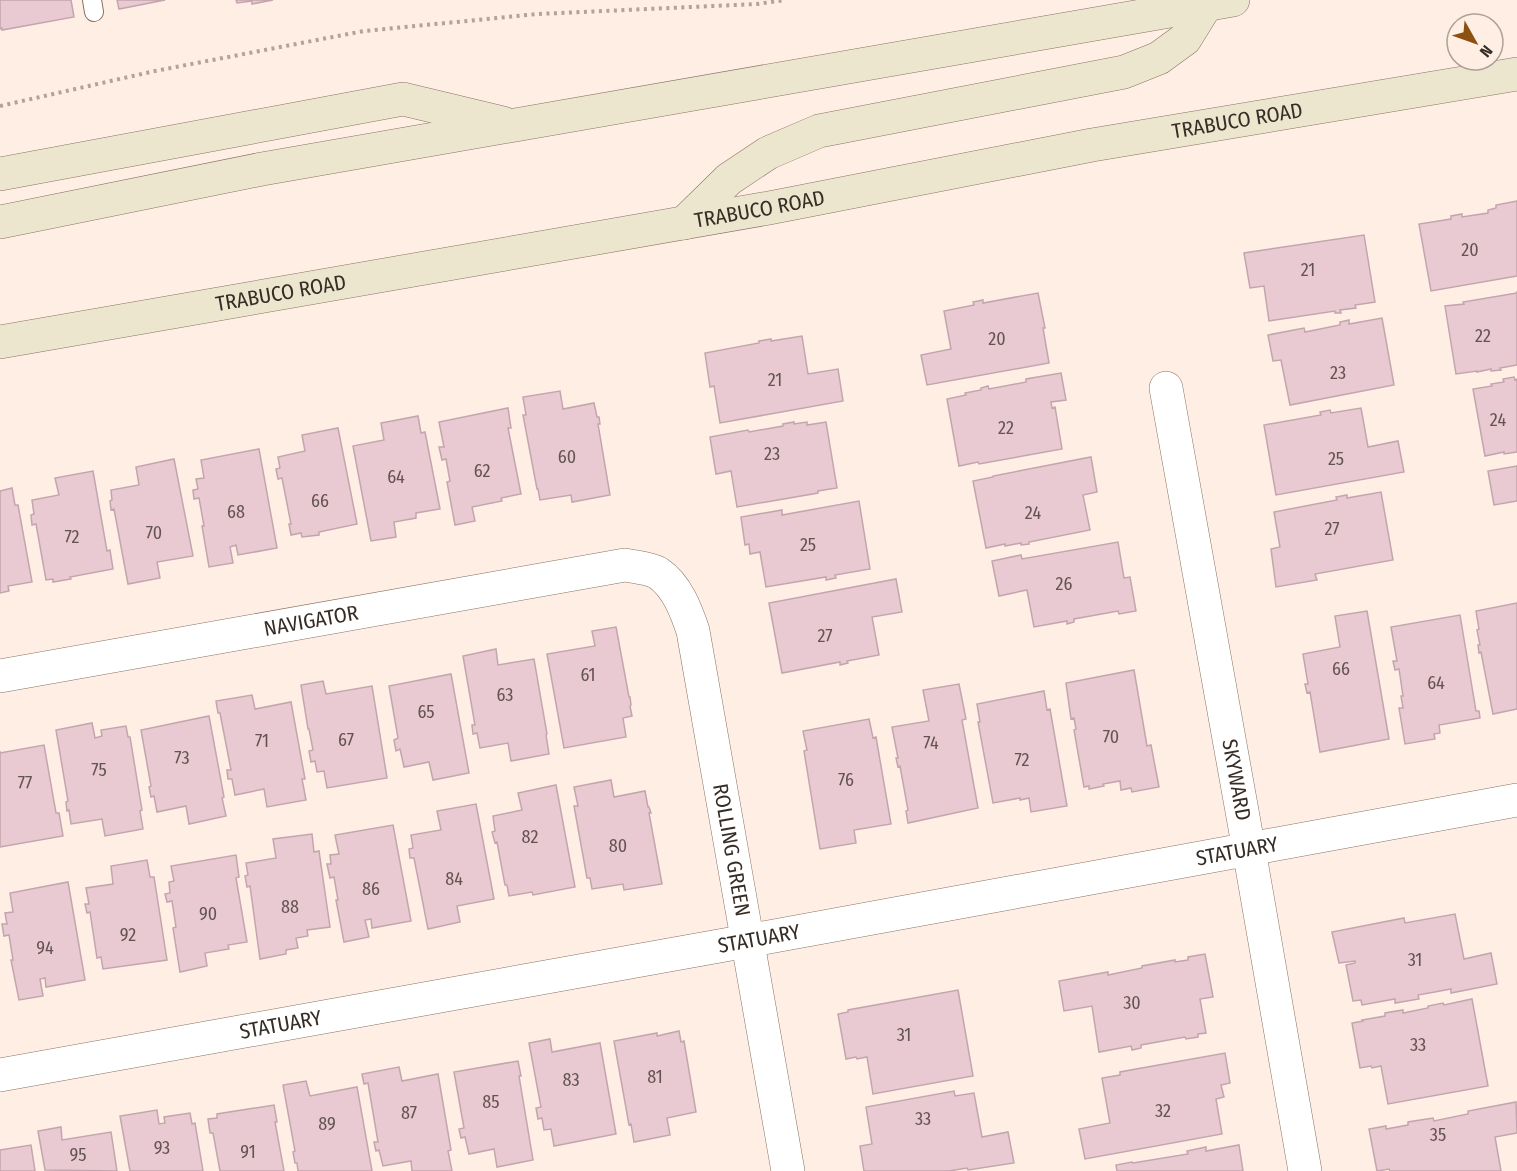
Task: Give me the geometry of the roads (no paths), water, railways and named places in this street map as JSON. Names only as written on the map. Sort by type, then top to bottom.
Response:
[{"type":"main road","points":[[0,222],[262,169],[1220,2]]},
{"type":"main road","points":[[684,222],[729,179],[768,153],[819,131],[1124,72],[1159,58],[1185,39],[1220,2]]},
{"type":"main road","name":"TRABUCO ROAD","points":[[0,342],[769,208],[1092,145],[1517,74]]},
{"type":"main road","points":[[0,174],[403,99],[517,126]]},
{"type":"street","name":"SKYWARD","points":[[1166,388],[1305,1171]]},
{"type":"street","name":"NAVIGATOR","points":[[0,676],[624,565]]},
{"type":"street","name":"ROLLING GREEN","points":[[624,565],[657,572],[671,585],[684,607],[693,631],[788,1171]]},
{"type":"street","name":"STATUARY","points":[[0,1075],[1517,800]]}]
